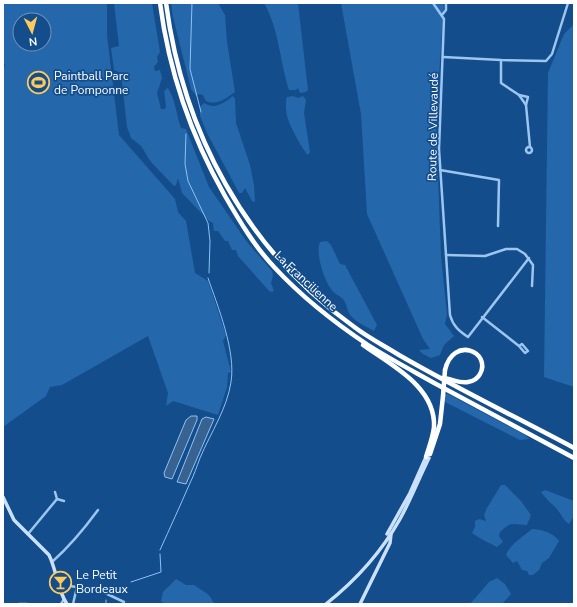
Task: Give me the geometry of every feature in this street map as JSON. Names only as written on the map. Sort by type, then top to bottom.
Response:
[{"type":"highway","name":"La Francilienne","points":[[160,3],[171,64],[181,100],[200,149],[238,218],[256,245],[276,269],[324,312],[358,338],[380,352],[410,370],[574,458]]},
{"type":"highway","name":"La Francilienne","points":[[166,3],[177,64],[187,98],[209,154],[227,187],[254,229],[294,276],[331,310],[353,327],[440,378],[574,448]]},
{"type":"highway","points":[[358,338],[361,343],[415,384],[426,398],[431,409],[434,422],[433,436],[427,457]]},
{"type":"highway","points":[[427,457],[440,424],[443,396],[445,370],[450,357],[462,350],[467,350],[476,353],[480,358],[482,364],[480,375],[474,381],[461,382],[447,378],[440,378]]},
{"type":"main road","points":[[326,604],[349,583],[371,559],[391,533],[403,513],[427,457]]},
{"type":"main road","points":[[371,559],[398,517],[427,457]]},
{"type":"main road","points":[[3,497],[14,520],[49,556],[67,604]]},
{"type":"main road","points":[[361,602],[390,543],[391,533]]},
{"type":"street","points":[[433,3],[442,15],[446,10],[446,3]]},
{"type":"street","points":[[443,57],[546,61],[552,54],[568,3]]},
{"type":"street","name":"Route de Villevaudé","points":[[442,15],[444,23],[439,149],[450,315],[454,326],[468,337],[482,317]]},
{"type":"street","points":[[501,60],[500,83],[519,95],[526,105]]},
{"type":"street","points":[[519,95],[528,97],[526,105],[530,147]]},
{"type":"street","points":[[440,170],[498,180],[498,226]]},
{"type":"street","points":[[446,255],[485,256],[500,250],[512,249],[521,251],[529,258],[533,265],[534,270],[532,286]]},
{"type":"street","points":[[519,346],[482,317],[529,258]]},
{"type":"street","points":[[55,492],[57,499]]},
{"type":"street","points":[[57,499],[64,501]]},
{"type":"street","points":[[28,534],[57,499]]},
{"type":"street","points":[[52,562],[78,536],[98,510]]},
{"type":"street","points":[[59,586],[65,585],[103,592],[124,602]]},
{"type":"street","points":[[73,604],[77,587]]},
{"type":"street","points":[[61,604],[64,599]]},
{"type":"street","points":[[19,604],[27,604]]},
{"type":"shaded area","points":[[3,3],[107,3],[107,35],[119,135],[175,199],[178,212],[186,221],[195,273],[208,281],[226,335],[223,341],[231,372],[228,373],[227,387],[218,415],[173,401],[166,406],[168,393],[148,336],[62,385],[50,387],[46,396],[3,427],[3,74],[5,64],[3,63]]},
{"type":"shaded area","points":[[114,3],[152,3],[160,52],[157,57],[158,62],[154,67],[155,71],[160,70],[162,78],[157,93],[161,109],[165,109],[166,106],[164,91],[168,88],[171,93],[181,128],[186,129],[209,187],[247,242],[272,271],[273,276],[271,283],[274,291],[270,292],[238,256],[236,250],[232,250],[228,241],[225,241],[218,231],[214,231],[213,223],[209,221],[182,193],[178,178],[176,185],[174,186],[151,162],[141,146],[131,138],[127,127],[121,73],[114,70],[111,48],[119,46]]},
{"type":"shaded area","points":[[171,3],[218,3],[225,15],[227,42],[235,92],[225,99],[214,103],[206,101],[203,95],[199,94],[196,96],[191,89],[173,17]]},
{"type":"shaded area","points":[[264,3],[298,3],[308,90],[306,92],[300,93],[298,88],[296,90],[289,90],[273,24]]},
{"type":"shaded area","points":[[341,3],[444,3],[439,76],[440,95],[436,122],[441,256],[447,315],[445,324],[454,336],[444,345],[440,355],[431,358],[419,350],[430,349],[423,339],[367,214],[361,114]]},
{"type":"shaded area","points":[[574,24],[574,387],[544,377],[548,73],[564,34]]},
{"type":"shaded area","points":[[233,96],[235,99],[236,123],[250,165],[254,185],[255,202],[252,201],[245,188],[242,193],[239,193],[207,133],[200,116],[200,107],[204,103],[216,106]]},
{"type":"shaded area","points":[[293,96],[298,98],[303,96],[306,100],[304,113],[310,152],[308,155],[297,138],[287,117],[286,99],[287,97]]},
{"type":"shaded area","points":[[327,241],[331,245],[340,264],[345,265],[377,325],[374,331],[353,318],[349,313],[343,299],[328,285],[319,259],[320,242]]},
{"type":"shaded area","points":[[445,394],[448,394],[525,435],[529,439],[520,440],[447,403],[444,401]]},
{"type":"shaded area","points":[[191,416],[197,416],[197,420],[172,479],[165,477],[164,473],[186,420]]},
{"type":"shaded area","points":[[206,417],[214,419],[186,484],[177,482],[202,419]]},
{"type":"shaded area","points":[[501,485],[505,485],[521,501],[531,515],[527,525],[510,525],[500,532],[499,536],[503,542],[497,547],[472,533],[475,527],[475,521],[479,519],[486,521],[484,515]]},
{"type":"shaded area","points":[[545,490],[574,501],[574,516],[569,524],[563,519],[557,509],[541,492]]},
{"type":"shaded area","points":[[532,529],[547,532],[559,541],[549,558],[542,563],[539,570],[533,575],[529,575],[527,571],[522,570],[517,561],[513,563],[506,555],[514,544]]},
{"type":"shaded area","points":[[497,578],[505,584],[511,594],[502,604],[470,604],[489,582]]},
{"type":"shaded area","points":[[176,579],[186,585],[194,585],[209,595],[214,603],[165,604],[161,601],[163,592]]},
{"type":"waterway","points":[[192,3],[190,69],[201,112]]},
{"type":"waterway","points":[[186,134],[185,164],[188,181],[208,223],[210,241],[209,273]]},
{"type":"waterway","points":[[160,550],[226,402],[231,382],[232,370],[229,343],[208,278]]},
{"type":"waterway","points":[[131,582],[161,572],[160,554]]},
{"type":"place","name":"Paintball Parc de Pomponne","points":[[38,83]]},
{"type":"place","name":"Le Petit Bordeaux","points":[[61,582]]}]
